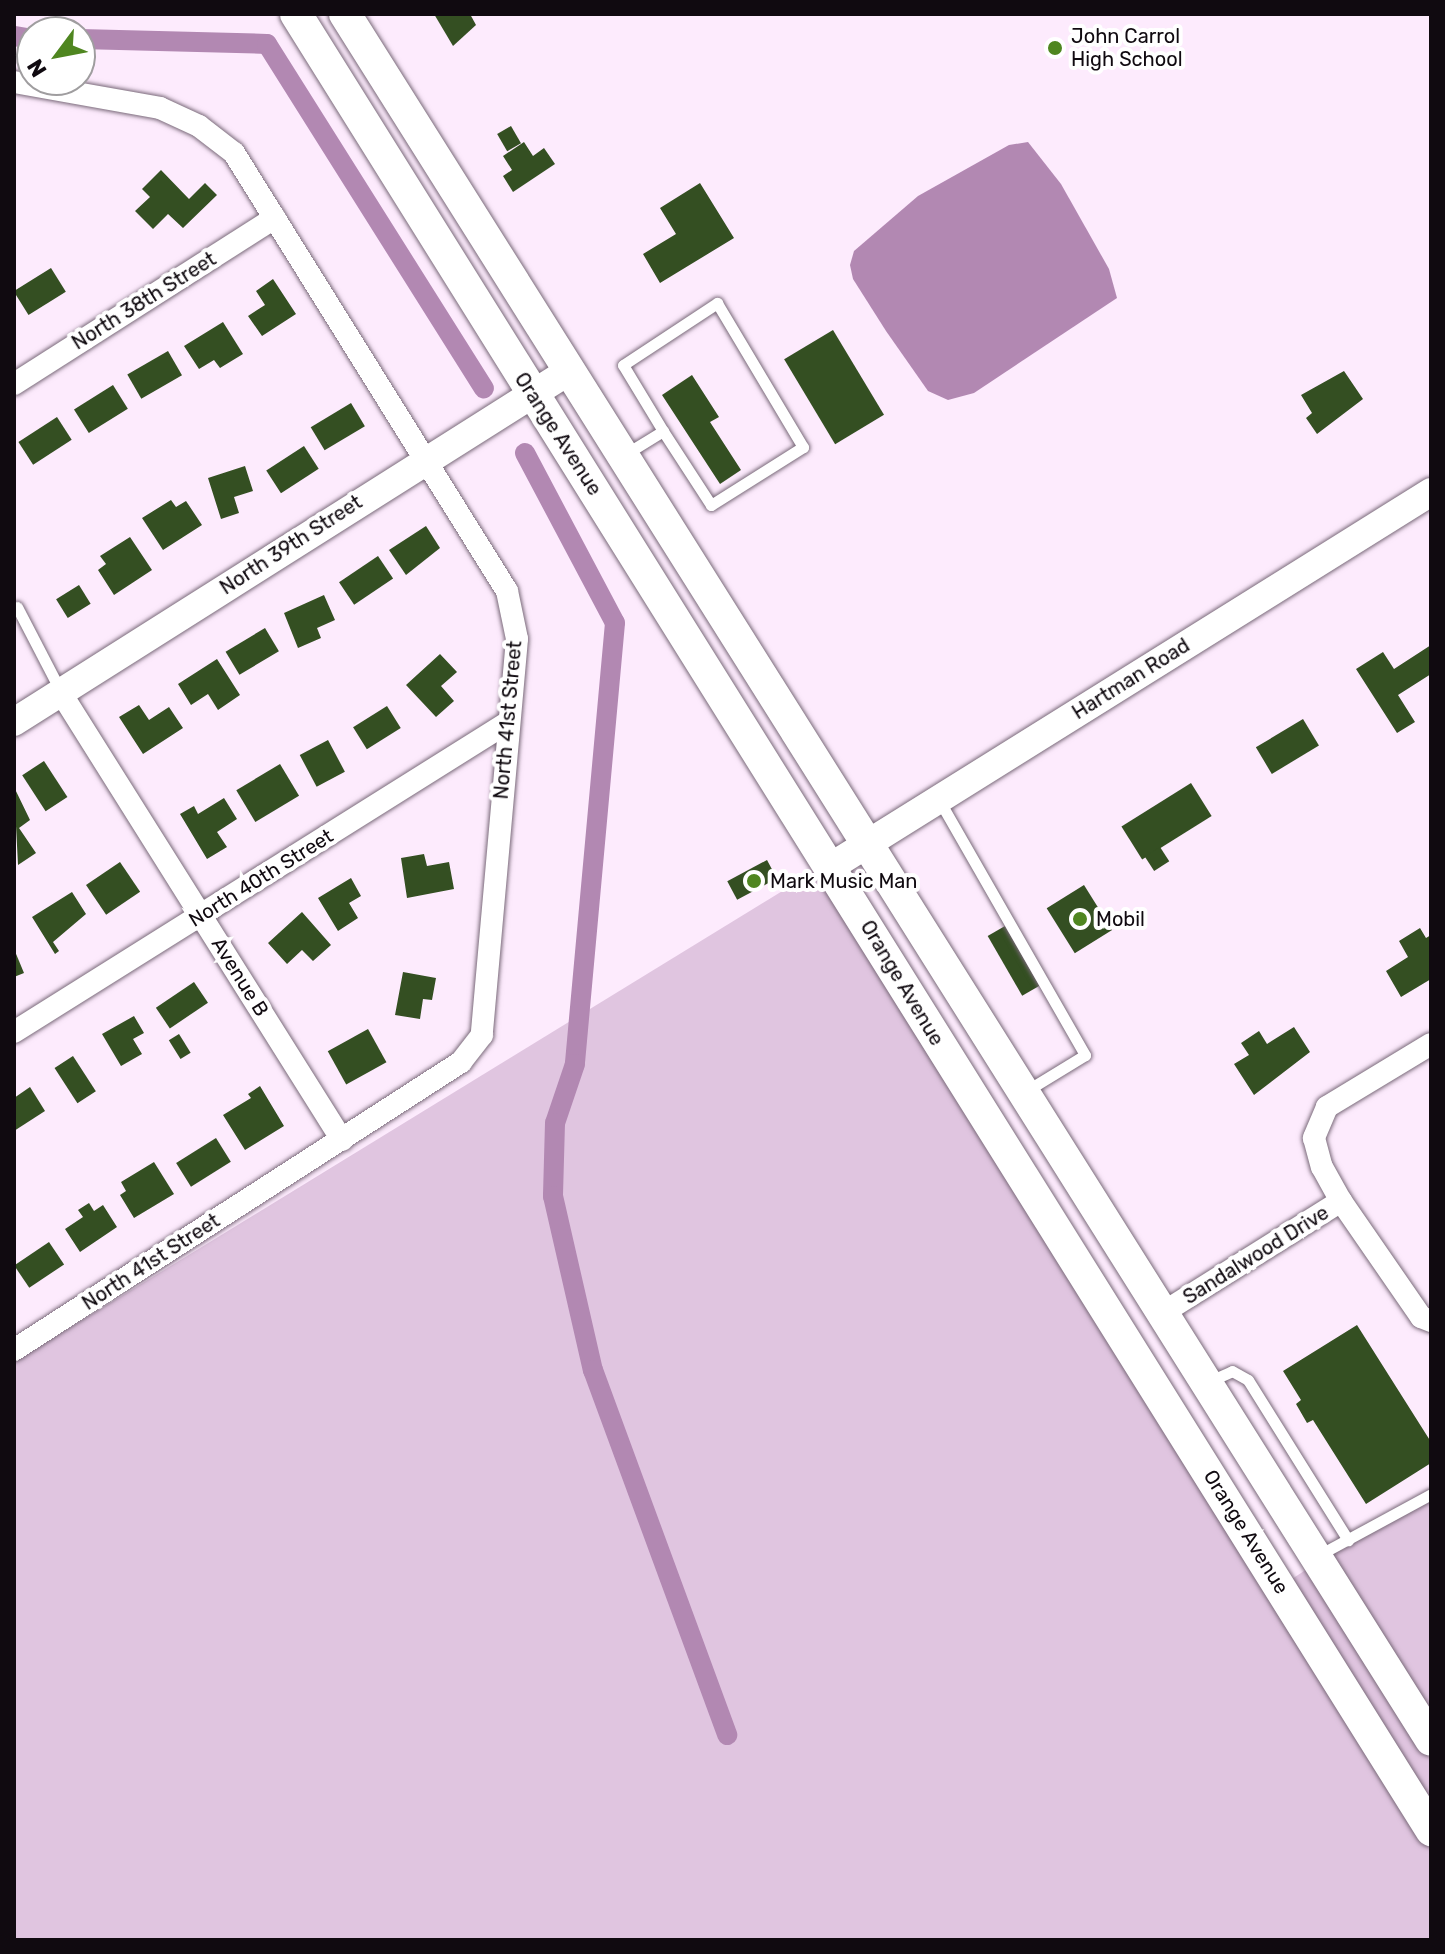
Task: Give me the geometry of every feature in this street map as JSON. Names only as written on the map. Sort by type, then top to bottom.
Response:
[{"type":"main road","name":"Orange Avenue","points":[[296,14],[532,394],[832,866],[971,1098],[1431,1830]]},
{"type":"main road","points":[[345,14],[869,842],[1431,1740]]},
{"type":"main road","points":[[1168,1408],[1187,1417],[1268,1545],[1289,1559],[1316,1556]]},
{"type":"street","name":"North 41st Street","points":[[14,82],[160,108],[199,126],[234,153],[427,458],[507,591],[517,639],[507,723],[482,1035],[461,1062],[14,1350]]},
{"type":"street","name":"North 38th Street","points":[[14,384],[275,218]]},
{"type":"street","name":"North 39th Street","points":[[14,722],[569,371]]},
{"type":"street","name":"Hartman Road","points":[[832,866],[1431,492]]},
{"type":"street","name":"Avenue B","points":[[61,693],[342,1140]]},
{"type":"street","name":"North 40th Street","points":[[14,1032],[507,723]]},
{"type":"street","points":[[1341,1201],[1322,1167],[1314,1138],[1327,1107],[1431,1044]]},
{"type":"street","name":"Sandalwood Drive","points":[[1164,1312],[1341,1201],[1421,1317],[1431,1321]]},
{"type":"lane","points":[[717,303],[803,447],[711,505],[663,431],[623,365],[717,303]]},
{"type":"lane","points":[[623,456],[663,431]]},
{"type":"lane","points":[[17,607],[61,693]]},
{"type":"lane","points":[[939,799],[1085,1055],[1025,1091]]},
{"type":"lane","points":[[1208,1382],[1225,1371],[1248,1380],[1348,1540]]},
{"type":"lane","points":[[1316,1556],[1431,1494]]},
{"type":"shaded area","points":[[1028,142],[1061,184],[1109,269],[1117,298],[974,393],[948,400],[928,391],[853,279],[850,265],[854,251],[918,196],[1009,145]]},
{"type":"shaded area","points":[[820,868],[1431,1851],[1431,1940],[14,1940],[14,1362]]},
{"type":"shaded area","points":[[1431,1493],[1431,1719],[1329,1556]]},
{"type":"shaded area","points":[[1310,1567],[1431,1761],[1431,1810],[1292,1579]]},
{"type":"building","points":[[434,14],[470,14],[476,25],[453,46]]},
{"type":"building","points":[[511,126],[521,143],[507,151],[497,134]]},
{"type":"building","points":[[524,142],[533,156],[544,148],[555,164],[513,192],[503,176],[512,170],[503,156]]},
{"type":"building","points":[[161,170],[189,199],[205,183],[217,195],[183,228],[168,214],[153,229],[135,211],[150,197],[142,189]]},
{"type":"building","points":[[700,183],[734,238],[660,283],[643,254],[676,234],[660,208]]},
{"type":"building","points":[[51,268],[66,292],[29,315],[14,291]]},
{"type":"building","points":[[273,279],[296,314],[262,336],[248,316],[265,305],[256,291]]},
{"type":"building","points":[[223,322],[243,354],[220,368],[214,360],[199,369],[184,346]]},
{"type":"building","points":[[833,330],[884,415],[835,444],[784,359]]},
{"type":"building","points":[[168,351],[182,375],[141,399],[127,374]]},
{"type":"building","points":[[1344,371],[1363,399],[1317,434],[1306,418],[1312,413],[1301,395]]},
{"type":"building","points":[[692,375],[719,417],[710,422],[741,470],[720,484],[662,395]]},
{"type":"building","points":[[113,385],[128,409],[89,433],[74,409]]},
{"type":"building","points":[[351,403],[365,426],[325,450],[311,427]]},
{"type":"building","points":[[57,417],[72,440],[33,465],[18,442]]},
{"type":"building","points":[[304,446],[319,469],[281,493],[266,471]]},
{"type":"building","points":[[245,466],[253,491],[234,497],[239,513],[221,519],[208,478]]},
{"type":"building","points":[[171,500],[176,507],[186,501],[202,525],[163,550],[142,518]]},
{"type":"building","points":[[426,526],[440,548],[406,575],[389,550]]},
{"type":"building","points":[[130,537],[152,570],[114,595],[98,570],[106,564],[100,556]]},
{"type":"building","points":[[378,556],[393,578],[354,605],[339,582]]},
{"type":"building","points":[[79,585],[91,604],[68,618],[56,599]]},
{"type":"building","points":[[324,595],[335,620],[317,628],[321,638],[298,648],[284,613]]},
{"type":"building","points":[[265,628],[279,651],[239,675],[226,652]]},
{"type":"building","points":[[1431,645],[1431,674],[1398,695],[1415,722],[1397,733],[1356,669],[1383,652],[1394,669]]},
{"type":"building","points":[[440,654],[457,672],[441,686],[454,701],[436,717],[406,685]]},
{"type":"building","points":[[217,659],[240,695],[218,710],[208,694],[191,705],[178,684]]},
{"type":"building","points":[[139,705],[149,720],[169,707],[183,728],[143,754],[119,717]]},
{"type":"building","points":[[387,706],[401,728],[367,749],[353,727]]},
{"type":"building","points":[[1303,719],[1319,746],[1272,774],[1256,747]]},
{"type":"building","points":[[328,740],[345,772],[317,787],[300,755]]},
{"type":"building","points":[[44,761],[67,797],[46,811],[22,775]]},
{"type":"building","points":[[280,764],[299,796],[255,822],[236,790]]},
{"type":"building","points":[[1191,783],[1212,816],[1142,860],[1121,826]]},
{"type":"building","points":[[14,787],[30,820],[19,828],[36,853],[18,865]]},
{"type":"building","points":[[224,798],[237,819],[217,832],[227,847],[207,859],[180,814],[194,806],[198,814]]},
{"type":"building","points":[[1160,847],[1169,861],[1154,871],[1145,857]]},
{"type":"building","points":[[424,854],[427,866],[449,862],[454,889],[407,898],[401,858]]},
{"type":"building","points":[[767,860],[777,879],[737,900],[727,881]]},
{"type":"building","points":[[120,862],[140,892],[106,915],[86,885]]},
{"type":"building","points":[[351,878],[361,896],[349,903],[358,918],[338,931],[318,898]]},
{"type":"building","name":"Mobil","points":[[1084,885],[1112,930],[1075,953],[1047,908]]},
{"type":"building","points":[[72,892],[86,914],[53,942],[59,951],[55,954],[32,917]]},
{"type":"building","points":[[302,912],[331,945],[313,961],[302,950],[287,964],[268,943]]},
{"type":"building","points":[[1005,926],[1040,986],[1022,996],[988,936]]},
{"type":"building","points":[[1420,928],[1426,938],[1431,935],[1431,979],[1401,997],[1386,971],[1408,957],[1399,941]]},
{"type":"building","points":[[14,949],[24,973],[14,977]]},
{"type":"building","points":[[403,972],[436,978],[432,1000],[423,999],[420,1019],[395,1015]]},
{"type":"building","points":[[194,982],[208,1003],[170,1028],[156,1008]]},
{"type":"building","points":[[134,1016],[144,1033],[133,1039],[142,1054],[121,1066],[102,1034]]},
{"type":"building","points":[[1294,1027],[1310,1052],[1254,1095],[1234,1064],[1249,1055],[1241,1043],[1259,1031],[1267,1044]]},
{"type":"building","points":[[368,1029],[386,1062],[346,1085],[328,1051]]},
{"type":"building","points":[[179,1034],[191,1053],[180,1059],[169,1040]]},
{"type":"building","points":[[73,1056],[96,1091],[77,1103],[55,1068]]},
{"type":"building","points":[[260,1086],[284,1126],[245,1150],[223,1115],[251,1098],[248,1094]]},
{"type":"building","points":[[30,1087],[45,1111],[14,1131],[14,1098]]},
{"type":"building","points":[[216,1138],[231,1162],[191,1187],[176,1163]]},
{"type":"building","points":[[154,1162],[174,1194],[134,1218],[120,1195],[126,1191],[121,1182]]},
{"type":"building","points":[[89,1203],[94,1211],[103,1205],[117,1227],[80,1252],[65,1229],[83,1217],[78,1210]]},
{"type":"building","points":[[49,1242],[64,1264],[29,1288],[14,1265]]},
{"type":"building","points":[[1357,1325],[1431,1442],[1431,1463],[1366,1504],[1313,1420],[1307,1423],[1296,1404],[1301,1400],[1283,1371]]},
{"type":"waterway","points":[[96,39],[267,44],[484,388]]},
{"type":"waterway","points":[[525,453],[615,623],[575,1064],[555,1123],[553,1196],[593,1370],[727,1735]]},
{"type":"place","name":"John Carrol High School","points":[[1055,48]]},
{"type":"place","name":"Mark Music Man","points":[[754,881]]},
{"type":"place","name":"Mobil","points":[[1080,919]]}]
